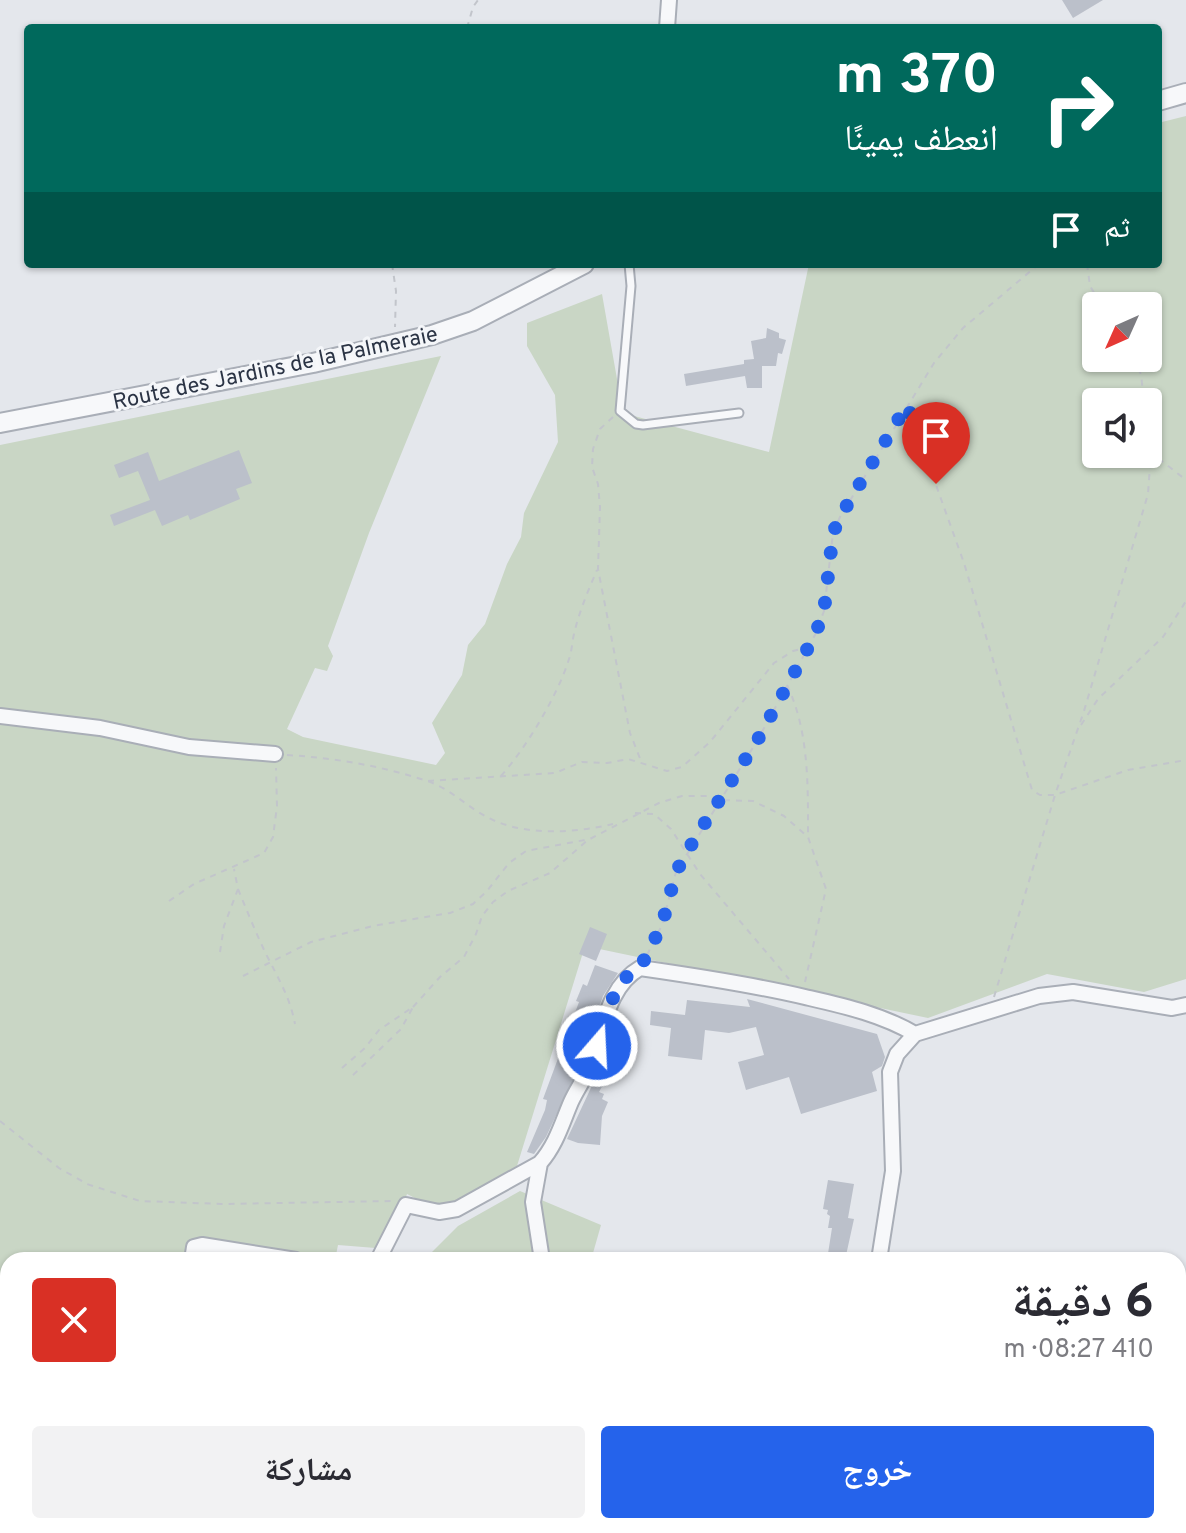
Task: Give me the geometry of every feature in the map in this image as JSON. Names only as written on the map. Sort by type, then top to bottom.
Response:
[{"type":"street","points":[[667,24],[669,0]]},
{"type":"street","points":[[1162,100],[1186,93]]},
{"type":"street","name":"Route des Jardins de la Palmeraie","points":[[0,423],[313,363],[395,344],[473,321],[576,268]]},
{"type":"street","points":[[0,716],[100,728],[189,747],[275,754]]},
{"type":"street","points":[[382,1252],[406,1205],[439,1212],[457,1209],[540,1163],[550,1152],[588,1071],[614,995],[628,975],[640,968],[735,981],[857,1009],[915,1034]]},
{"type":"street","points":[[880,1252],[893,1171],[890,1072],[897,1054],[915,1034],[1039,996],[1073,992],[1172,1008],[1186,1005]]},
{"type":"street","points":[[540,1163],[533,1202],[541,1252]]},
{"type":"street","points":[[193,1252],[194,1247],[202,1245],[246,1252]]},
{"type":"lane","points":[[629,268],[631,286],[620,411],[636,424],[643,425],[739,413]]},
{"type":"path","points":[[468,24],[478,0]]},
{"type":"path","points":[[393,268],[396,291],[395,344]]},
{"type":"path","points":[[640,968],[662,925],[676,872],[757,741],[824,611],[833,533],[840,517],[934,363],[963,328],[1034,268]]},
{"type":"path","points":[[1088,268],[1094,292]]},
{"type":"path","points":[[907,405],[964,563],[1032,790],[1040,795],[1055,795],[1128,770],[1186,760]]},
{"type":"path","points":[[620,411],[600,429],[593,449],[592,467],[598,484],[600,507],[598,569],[630,733],[641,763]]},
{"type":"path","points":[[1162,461],[1186,480]]},
{"type":"path","points":[[989,1013],[1148,494],[1149,468]]},
{"type":"path","points":[[500,777],[527,745],[559,683],[570,657],[584,600],[598,569]]},
{"type":"path","points":[[1078,730],[1098,699],[1163,637],[1186,601]]},
{"type":"path","points":[[427,781],[555,773],[582,762],[607,763],[628,759],[667,771],[682,767],[710,742],[774,663],[793,651],[807,648]]},
{"type":"path","points":[[787,684],[795,700],[802,735],[808,779],[808,837],[826,889],[805,973],[805,997]]},
{"type":"path","points":[[169,901],[194,884],[264,853],[273,837],[277,806],[275,754],[366,764],[427,781],[445,788],[489,818],[510,826],[581,831],[617,823]]},
{"type":"path","points":[[351,1077],[401,1029],[413,1007],[440,977],[464,957],[482,916],[493,902],[508,891],[550,873],[590,839],[635,813],[682,796],[753,801],[784,816],[808,837]]},
{"type":"path","points":[[635,813],[654,814],[671,829],[722,901],[805,997]]},
{"type":"path","points":[[243,976],[311,942],[373,926],[450,913],[473,904],[509,863],[526,851],[590,839]]},
{"type":"path","points":[[234,868],[238,889],[291,1003],[295,1024]]},
{"type":"path","points":[[220,952],[224,926],[238,889]]},
{"type":"path","points":[[342,1068],[365,1048],[379,1030],[413,1007]]},
{"type":"path","points":[[0,1121],[59,1168],[87,1184],[140,1201],[222,1204],[388,1199],[406,1205]]},
{"type":"green space","points":[[1186,116],[1186,979],[1144,992],[1047,974],[928,1018],[585,946],[517,1166],[438,1210],[407,1194],[388,1249],[338,1245],[337,1252],[0,1252],[0,445],[441,356],[369,533],[328,646],[333,656],[327,671],[315,668],[287,729],[303,737],[436,765],[445,753],[432,723],[462,675],[468,645],[485,624],[507,564],[521,537],[524,513],[558,442],[555,395],[527,346],[527,323],[602,294],[623,413],[769,452],[808,268],[1162,268],[1162,122]]},
{"type":"green space","points":[[520,1191],[601,1225],[593,1252],[432,1252],[458,1226]]},
{"type":"building","points":[[1062,0],[1103,0],[1073,18]]},
{"type":"building","points":[[767,328],[786,340],[782,354],[778,353],[776,366],[762,366],[762,388],[747,388],[745,376],[686,386],[684,374],[744,364],[744,360],[754,359],[751,341],[766,338]]},
{"type":"building","points":[[239,450],[252,483],[236,489],[240,499],[190,520],[188,515],[162,526],[155,510],[114,526],[110,515],[150,500],[138,471],[119,478],[114,465],[148,452],[159,481]]},
{"type":"building","points":[[590,927],[607,934],[596,961],[579,954]]},
{"type":"building","points":[[595,965],[618,973],[603,996],[579,1066],[546,1137],[534,1154],[527,1152],[545,1110],[547,1100],[543,1099],[579,1002],[576,1001],[583,984],[587,986]]},
{"type":"building","points":[[747,999],[877,1034],[885,1057],[882,1066],[872,1072],[877,1091],[801,1114],[789,1077],[746,1090],[738,1062],[764,1055],[756,1027],[729,1033],[705,1030],[702,1060],[668,1056],[671,1028],[650,1025],[651,1011],[685,1015],[687,1000],[750,1007]]},
{"type":"building","points":[[614,1023],[628,1025],[626,1037],[615,1035],[612,1051],[606,1050]]},
{"type":"building","points":[[596,1077],[605,1081],[599,1092],[604,1094],[602,1099],[608,1102],[602,1116],[600,1145],[567,1139]]},
{"type":"building","points":[[828,1180],[854,1184],[848,1218],[854,1219],[847,1252],[828,1252],[832,1228],[828,1228],[828,1210],[823,1209]]},
{"type":"route","points":[[597,1046],[614,995],[628,975],[640,968],[662,925],[676,872],[757,741],[815,635],[824,611],[833,533],[907,405],[936,484]]}]
